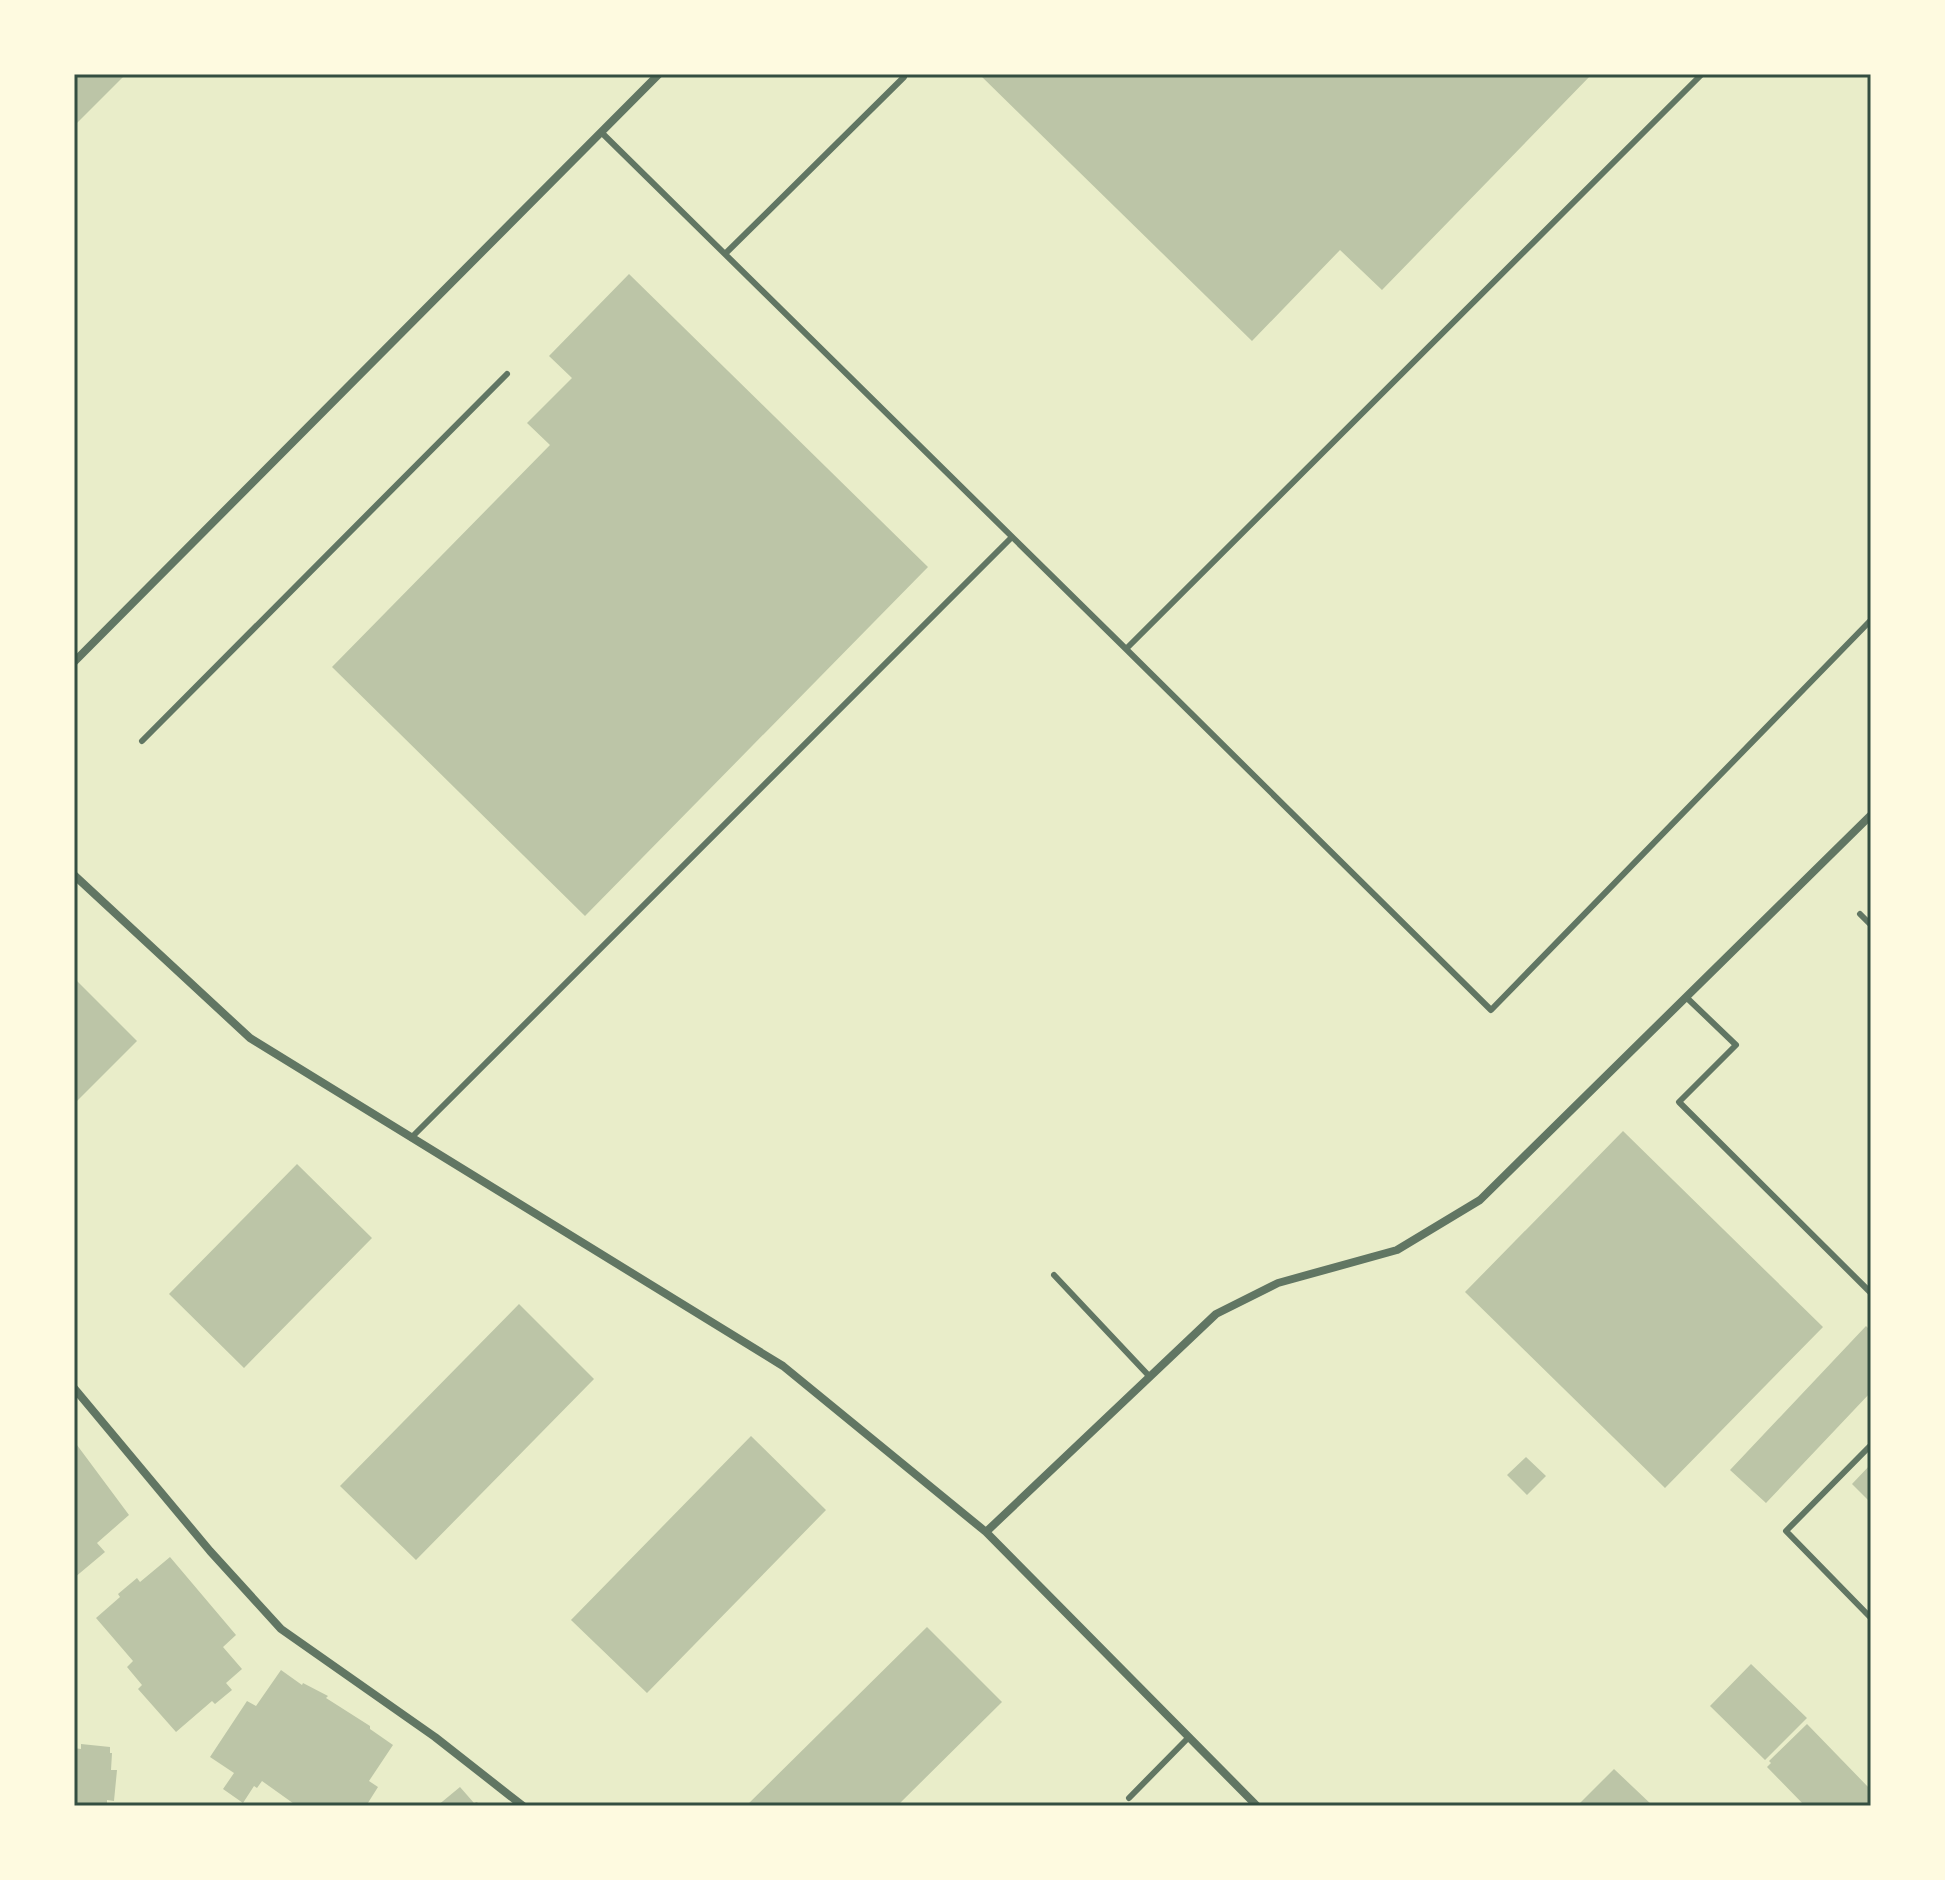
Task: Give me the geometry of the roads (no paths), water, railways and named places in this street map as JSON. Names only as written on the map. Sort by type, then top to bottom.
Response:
[{"type":"street","points":[[74,662],[659,74]]},
{"type":"street","points":[[986,1532],[1216,1314],[1278,1283],[1397,1250],[1480,1200],[1871,815]]},
{"type":"street","points":[[74,875],[250,1038],[783,1366],[986,1532],[1257,1806]]},
{"type":"street","points":[[74,1388],[210,1551],[281,1629],[435,1737],[523,1806]]},
{"type":"lane","points":[[1126,649],[1702,74]]},
{"type":"lane","points":[[725,254],[904,77]]},
{"type":"lane","points":[[601,132],[1491,1010],[1871,620]]},
{"type":"lane","points":[[142,741],[507,374]]},
{"type":"lane","points":[[411,1138],[1012,537]]},
{"type":"lane","points":[[1860,914],[1871,925]]},
{"type":"lane","points":[[1686,997],[1736,1045],[1679,1102],[1871,1293]]},
{"type":"lane","points":[[1054,1275],[1150,1377]]},
{"type":"lane","points":[[1871,1445],[1786,1531],[1871,1618]]},
{"type":"lane","points":[[1129,1798],[1189,1737]]}]
